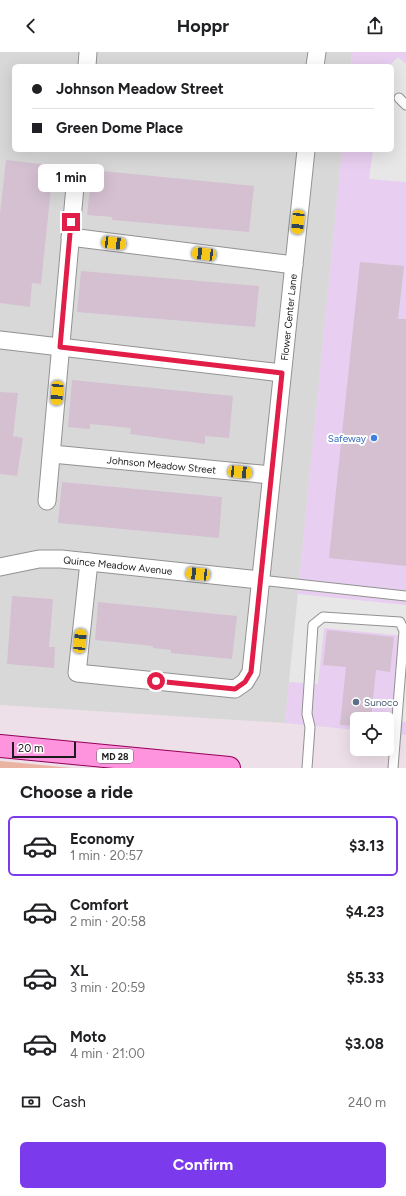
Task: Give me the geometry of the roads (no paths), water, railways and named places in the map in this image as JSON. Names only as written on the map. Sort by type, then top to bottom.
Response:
[{"type":"main road","name":"MD 28","points":[[0,746],[230,768]]},
{"type":"street","points":[[87,64],[88,52]]},
{"type":"street","points":[[315,64],[316,52]]},
{"type":"street","name":"Flower Center Lane","points":[[260,580],[306,152]]},
{"type":"street","points":[[47,501],[76,175]]},
{"type":"street","points":[[70,237],[294,265]]},
{"type":"street","points":[[0,340],[282,373]]},
{"type":"street","name":"Johnson Meadow Street","points":[[52,454],[271,475]]},
{"type":"street","name":"Quince Meadow Avenue","points":[[0,567],[39,558],[260,580]]},
{"type":"street","points":[[89,562],[77,673],[235,689],[245,682],[251,672],[260,580]]},
{"type":"lane","points":[[260,580],[406,596]]},
{"type":"lane","points":[[307,768],[310,727],[306,714],[313,625],[323,617],[400,622],[404,631],[393,768]]},
{"type":"place","name":"Safeway","points":[[374,438]]},
{"type":"place","name":"Sunoco","points":[[356,702]]}]
